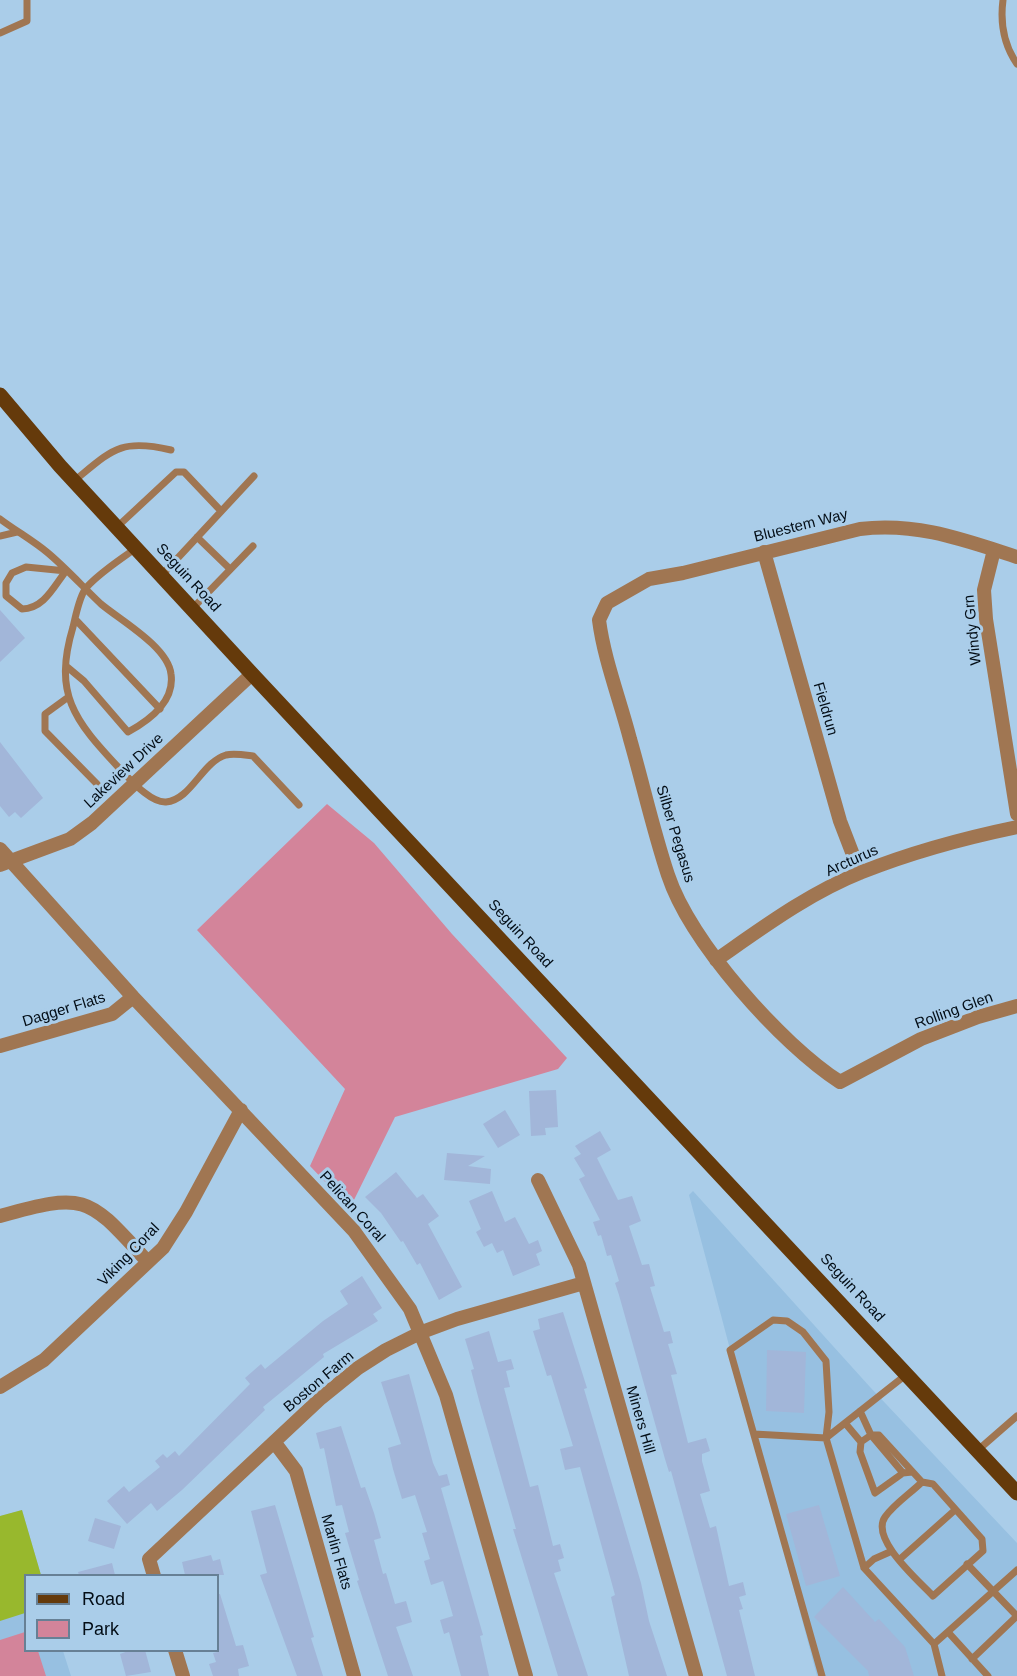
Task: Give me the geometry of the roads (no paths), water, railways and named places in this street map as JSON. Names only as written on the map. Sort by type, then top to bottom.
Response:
[{"type":"main road","name":"Seguin Road","points":[[1,399],[252,674],[1017,1493]]},
{"type":"street","name":"Bluestem Way","points":[[601,610],[620,593],[649,579],[831,535],[890,525],[920,529],[1017,557]]},
{"type":"street","name":"Windy Grn","points":[[994,550],[984,590],[986,619],[1017,814]]},
{"type":"street","name":"Fieldrun","points":[[764,552],[840,821],[860,873]]},
{"type":"street","name":"Silber Pegasus","points":[[601,610],[600,631],[668,876],[693,929],[716,960],[787,1038],[824,1072],[840,1082]]},
{"type":"street","name":"Lakeview Drive","points":[[6,864],[70,839],[92,823],[252,674]]},
{"type":"street","name":"Arcturus","points":[[716,960],[782,914],[860,873],[936,846],[1017,827]]},
{"type":"street","name":"Pelican Coral","points":[[0,849],[6,864],[354,1231],[396,1287],[422,1332],[446,1395],[526,1676]]},
{"type":"street","name":"Dagger Flats","points":[[0,1046],[112,1014],[134,997]]},
{"type":"street","name":"Rolling Glen","points":[[840,1082],[921,1039],[978,1017],[1017,1006]]},
{"type":"street","name":"Viking Coral","points":[[0,1387],[44,1360],[148,1262],[175,1231],[241,1110]]},
{"type":"street","name":"Miners Hill","points":[[538,1180],[572,1247],[584,1283],[696,1676]]},
{"type":"street","points":[[0,1216],[47,1203],[81,1203],[105,1215],[148,1262]]},
{"type":"street","name":"Boston Farm","points":[[154,1574],[149,1559],[343,1379],[386,1350],[457,1318],[584,1283]]},
{"type":"street","name":"Marlin Flats","points":[[275,1443],[296,1471],[354,1676]]},
{"type":"street","points":[[176,1652],[183,1676]]},
{"type":"lane","points":[[0,33],[27,21],[27,0]]},
{"type":"lane","points":[[1003,0],[1001,15],[1007,51],[1017,64]]},
{"type":"lane","points":[[74,481],[106,455],[122,446],[146,444],[171,450]]},
{"type":"lane","points":[[117,527],[176,472],[184,472],[221,511]]},
{"type":"lane","points":[[161,575],[254,476]]},
{"type":"lane","points":[[0,519],[48,552],[85,589],[139,632],[161,655],[171,671],[171,690],[160,709],[128,732],[84,681],[66,666]]},
{"type":"lane","points":[[0,536],[17,532]]},
{"type":"lane","points":[[197,537],[230,569]]},
{"type":"lane","points":[[192,609],[253,546]]},
{"type":"lane","points":[[136,548],[85,589],[75,619],[65,653],[67,698],[80,723],[135,783],[156,801],[166,802],[177,799],[218,758],[229,754],[253,756],[299,805]]},
{"type":"lane","points":[[19,569],[66,570],[36,608],[22,609],[6,596],[9,578],[19,569]]},
{"type":"lane","points":[[75,619],[160,709]]},
{"type":"lane","points":[[67,698],[45,714],[45,731],[97,784]]},
{"type":"lane","points":[[822,1676],[730,1350],[773,1320],[787,1321],[803,1332],[826,1361],[829,1412],[826,1438],[864,1568],[934,1644],[942,1676]]},
{"type":"lane","points":[[754,1434],[826,1438],[907,1374]]},
{"type":"lane","points":[[860,1411],[872,1435],[903,1473]]},
{"type":"lane","points":[[978,1450],[1017,1416]]},
{"type":"lane","points":[[845,1423],[861,1442],[860,1452],[875,1493],[903,1473],[912,1472]]},
{"type":"lane","points":[[861,1442],[872,1435],[879,1435],[922,1482],[933,1484],[982,1539],[983,1551],[933,1596],[886,1544],[881,1531],[884,1518],[922,1482]]},
{"type":"lane","points":[[900,1559],[956,1510]]},
{"type":"lane","points":[[864,1568],[874,1559],[892,1551]]},
{"type":"lane","points":[[968,1564],[1017,1616],[972,1659]]},
{"type":"lane","points":[[934,1644],[1017,1570]]},
{"type":"lane","points":[[948,1632],[988,1676]]}]
